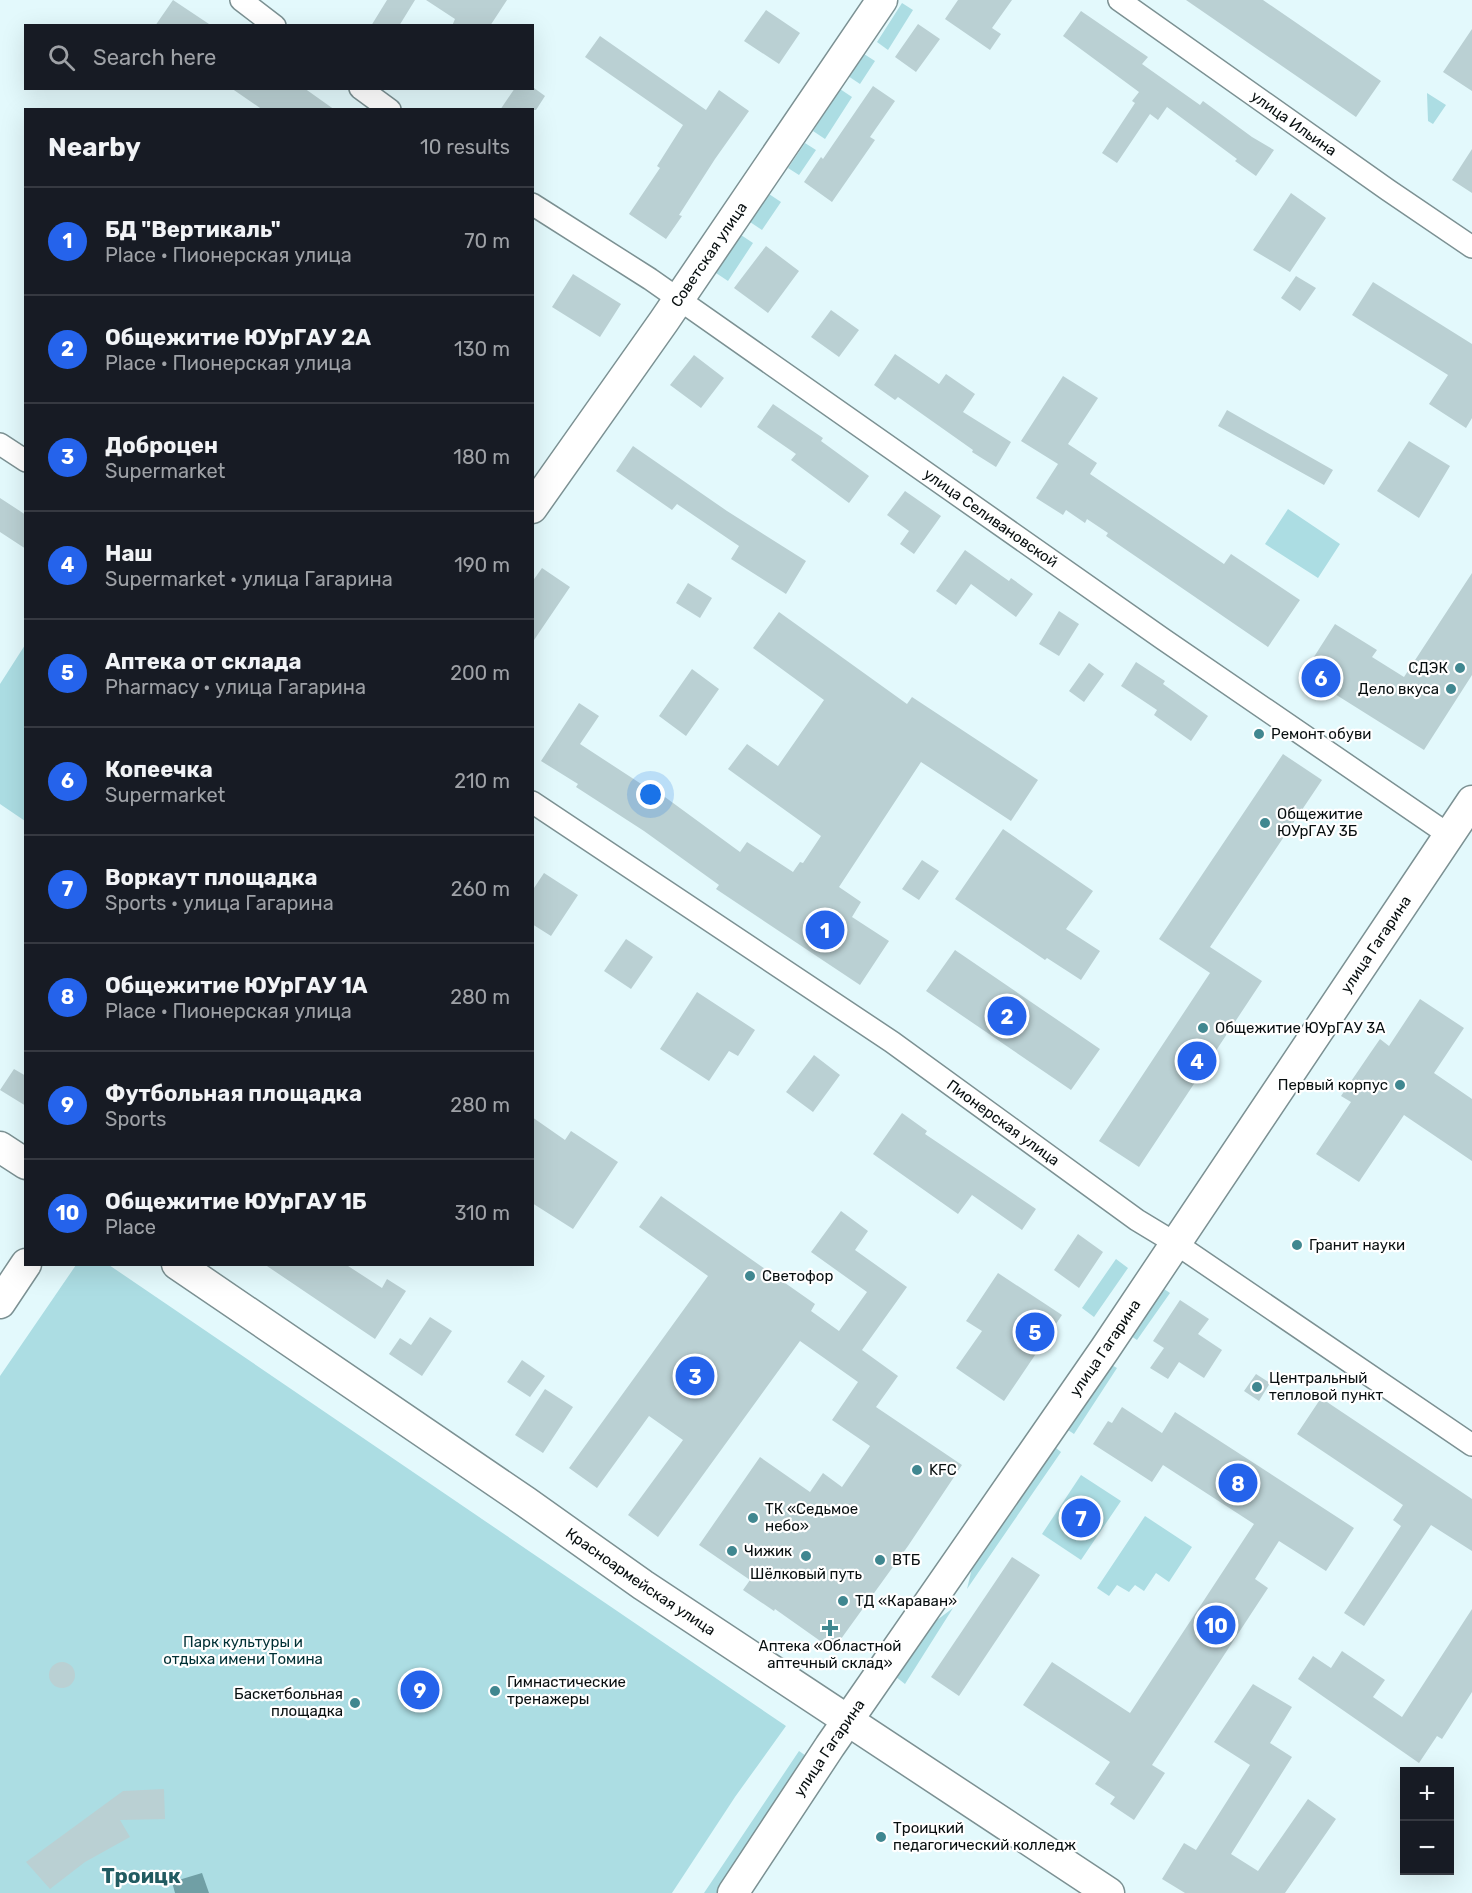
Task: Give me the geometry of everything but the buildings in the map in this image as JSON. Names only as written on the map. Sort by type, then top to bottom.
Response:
[{"type":"street","points":[[241,0],[272,24]]},
{"type":"street","name":"Советская улица","points":[[534,505],[882,0]]},
{"type":"street","name":"улица Ильина","points":[[1119,0],[1472,247]]},
{"type":"street","points":[[363,90],[387,108]]},
{"type":"street","name":"улица Селивановской","points":[[534,205],[678,299],[1153,632],[1449,835]]},
{"type":"street","points":[[0,444],[24,460]]},
{"type":"street","name":"улица Гагарина","points":[[733,1893],[848,1721],[1105,1349],[1472,801]]},
{"type":"street","name":"Пионерская улица","points":[[534,803],[892,1042],[1137,1220],[1175,1243],[1472,1445]]},
{"type":"street","points":[[0,1147],[24,1163]]},
{"type":"street","points":[[0,1303],[25,1266]]},
{"type":"street","name":"Красноармейская улица","points":[[180,1266],[644,1585],[1110,1893]]},
{"type":"green space","points":[[902,3],[913,10],[888,50],[877,42]]},
{"type":"green space","points":[[864,54],[875,61],[860,84],[848,76]]},
{"type":"green space","points":[[840,89],[852,97],[825,139],[813,131]]},
{"type":"green space","points":[[1427,93],[1446,105],[1433,124],[1428,121]]},
{"type":"green space","points":[[805,143],[816,150],[799,175],[788,168]]},
{"type":"green space","points":[[769,194],[781,202],[762,230],[750,222]]},
{"type":"green space","points":[[741,235],[753,243],[728,281],[716,273]]},
{"type":"green space","points":[[1288,509],[1340,544],[1318,578],[1265,544]]},
{"type":"green space","points":[[24,647],[24,820],[0,804],[0,684]]},
{"type":"green space","points":[[1116,1259],[1128,1268],[1094,1317],[1082,1308]]},
{"type":"green space","name":"Парк культуры и отдыха имени Томина","points":[[75,1266],[110,1266],[786,1726],[735,1797],[672,1893],[0,1893],[0,1376]]},
{"type":"green space","points":[[1161,1287],[1170,1293],[1137,1340],[1128,1334]]},
{"type":"green space","points":[[1108,1363],[1117,1368],[1074,1434],[1065,1428]]},
{"type":"green space","points":[[1051,1444],[1061,1452],[967,1589],[974,1560]]},
{"type":"green space","points":[[1081,1475],[1121,1501],[1081,1560],[1042,1534]]},
{"type":"green space","points":[[1145,1516],[1192,1547],[1169,1582],[1156,1573],[1144,1591],[1135,1585],[1129,1592],[1117,1585],[1109,1596],[1097,1588]]},
{"type":"green space","points":[[953,1608],[905,1684],[896,1677],[929,1626]]},
{"type":"green space","points":[[799,1751],[809,1758],[720,1893],[704,1893]]},
{"type":"shaded area","points":[[202,1873],[209,1893],[175,1893],[172,1882]]},
{"type":"place","name":"СДЭК","points":[[1460,668]]},
{"type":"place","name":"Копеечка","points":[[1321,678]]},
{"type":"place","name":"Дело вкуса","points":[[1451,689]]},
{"type":"place","name":"Ремонт обуви","points":[[1259,734]]},
{"type":"place","name":"Общежитие ЮУрГАУ 3Б","points":[[1265,823]]},
{"type":"place","name":"БД \"Вертикаль\"","points":[[825,930]]},
{"type":"place","name":"Общежитие ЮУрГАУ 2А","points":[[1007,1016]]},
{"type":"place","name":"Общежитие ЮУрГАУ 3А","points":[[1203,1028]]},
{"type":"place","name":"Наш","points":[[1197,1061]]},
{"type":"place","name":"Первый корпус","points":[[1400,1085]]},
{"type":"place","name":"Гранит науки","points":[[1297,1245]]},
{"type":"place","name":"Светофор","points":[[750,1276]]},
{"type":"place","name":"Аптека от склада","points":[[1035,1332]]},
{"type":"place","name":"Доброцен","points":[[695,1376]]},
{"type":"place","name":"Центральный тепловой пункт","points":[[1257,1387]]},
{"type":"place","name":"KFC","points":[[917,1470]]},
{"type":"place","name":"Общежитие ЮУрГАУ 1А","points":[[1238,1483]]},
{"type":"place","name":"ТК «Седьмое небо»","points":[[753,1518]]},
{"type":"place","name":"Воркаут площадка","points":[[1081,1518]]},
{"type":"place","name":"Чижик","points":[[732,1551]]},
{"type":"place","name":"Шёлковый путь","points":[[806,1556]]},
{"type":"place","name":"ВТБ","points":[[880,1560]]},
{"type":"place","name":"ТД «Караван»","points":[[843,1601]]},
{"type":"place","name":"Общежитие ЮУрГАУ 1Б","points":[[1216,1625]]},
{"type":"place","name":"Аптека «Областной аптечный склад»","points":[[830,1628]]},
{"type":"place","name":"Футбольная площадка","points":[[420,1690]]},
{"type":"place","name":"Гимнастические тренажеры","points":[[495,1691]]},
{"type":"place","name":"Баскетбольная площадка","points":[[355,1703]]},
{"type":"place","name":"Троицкий педагогический колледж","points":[[881,1837]]},
{"type":"district","name":"Троицк","points":[[141,1875]]}]
